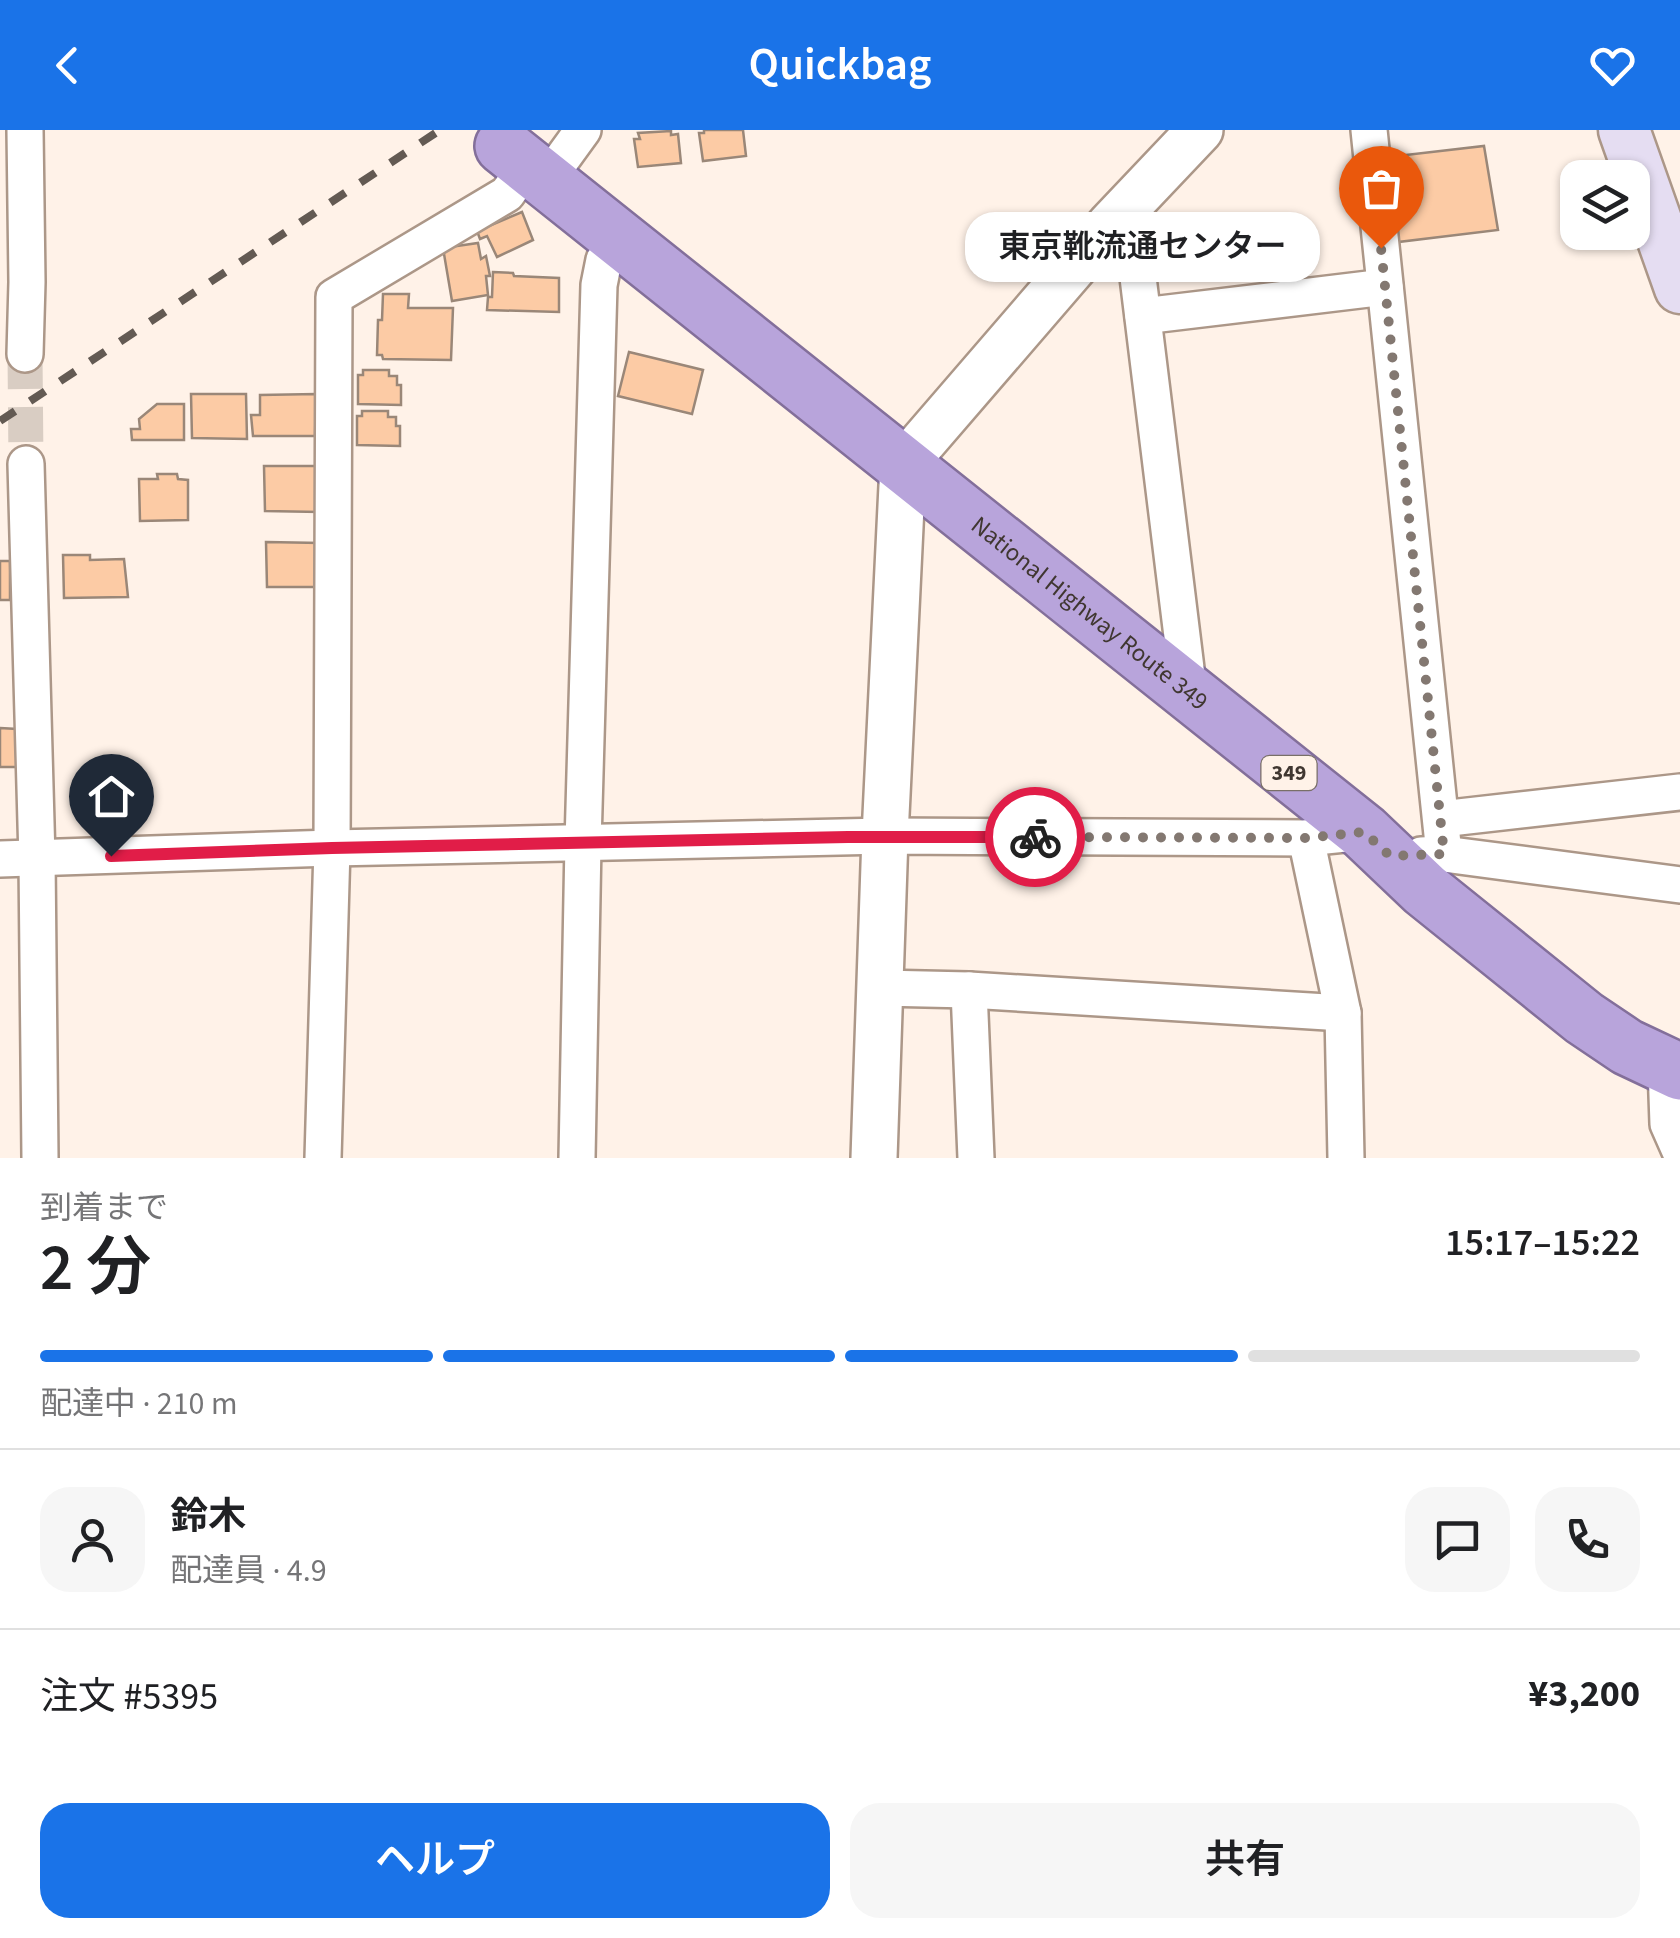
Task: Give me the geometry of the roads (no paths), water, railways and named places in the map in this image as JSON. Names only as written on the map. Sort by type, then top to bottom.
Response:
[{"type":"highway","name":"National Highway Route 349","points":[[525,164],[1377,844],[1425,890],[1584,1018],[1627,1047],[1673,1070]]},
{"type":"main road","points":[[1624,130],[1680,288]]},
{"type":"street","points":[[24,130],[13,283],[25,354]]},
{"type":"street","points":[[323,1158],[332,848],[334,297],[507,194],[525,164],[583,130]]},
{"type":"street","points":[[874,1158],[902,465],[1110,225],[1200,130]]},
{"type":"street","points":[[1369,130],[1442,837]]},
{"type":"street","points":[[1110,225],[1136,261],[1189,693]]},
{"type":"street","points":[[577,1158],[599,285],[604,260],[632,250]]},
{"type":"street","points":[[1143,316],[1385,287]]},
{"type":"street","points":[[26,464],[37,859],[40,1158]]},
{"type":"street","points":[[0,858],[885,836],[1306,838],[1377,844],[1442,837],[1680,792]]},
{"type":"street","points":[[1442,837],[1680,885]]},
{"type":"street","points":[[1306,838],[1343,1013],[1346,1158]]},
{"type":"street","points":[[881,988],[1343,1013]]},
{"type":"street","points":[[968,990],[976,1158]]},
{"type":"street","points":[[1673,1070],[1668,1124],[1680,1151]]},
{"type":"tunnel","points":[[25,354],[26,464]]},
{"type":"railway","points":[[0,421],[440,130]]},
{"type":"place","name":"東京靴流通センター","points":[[1381,248]]}]
